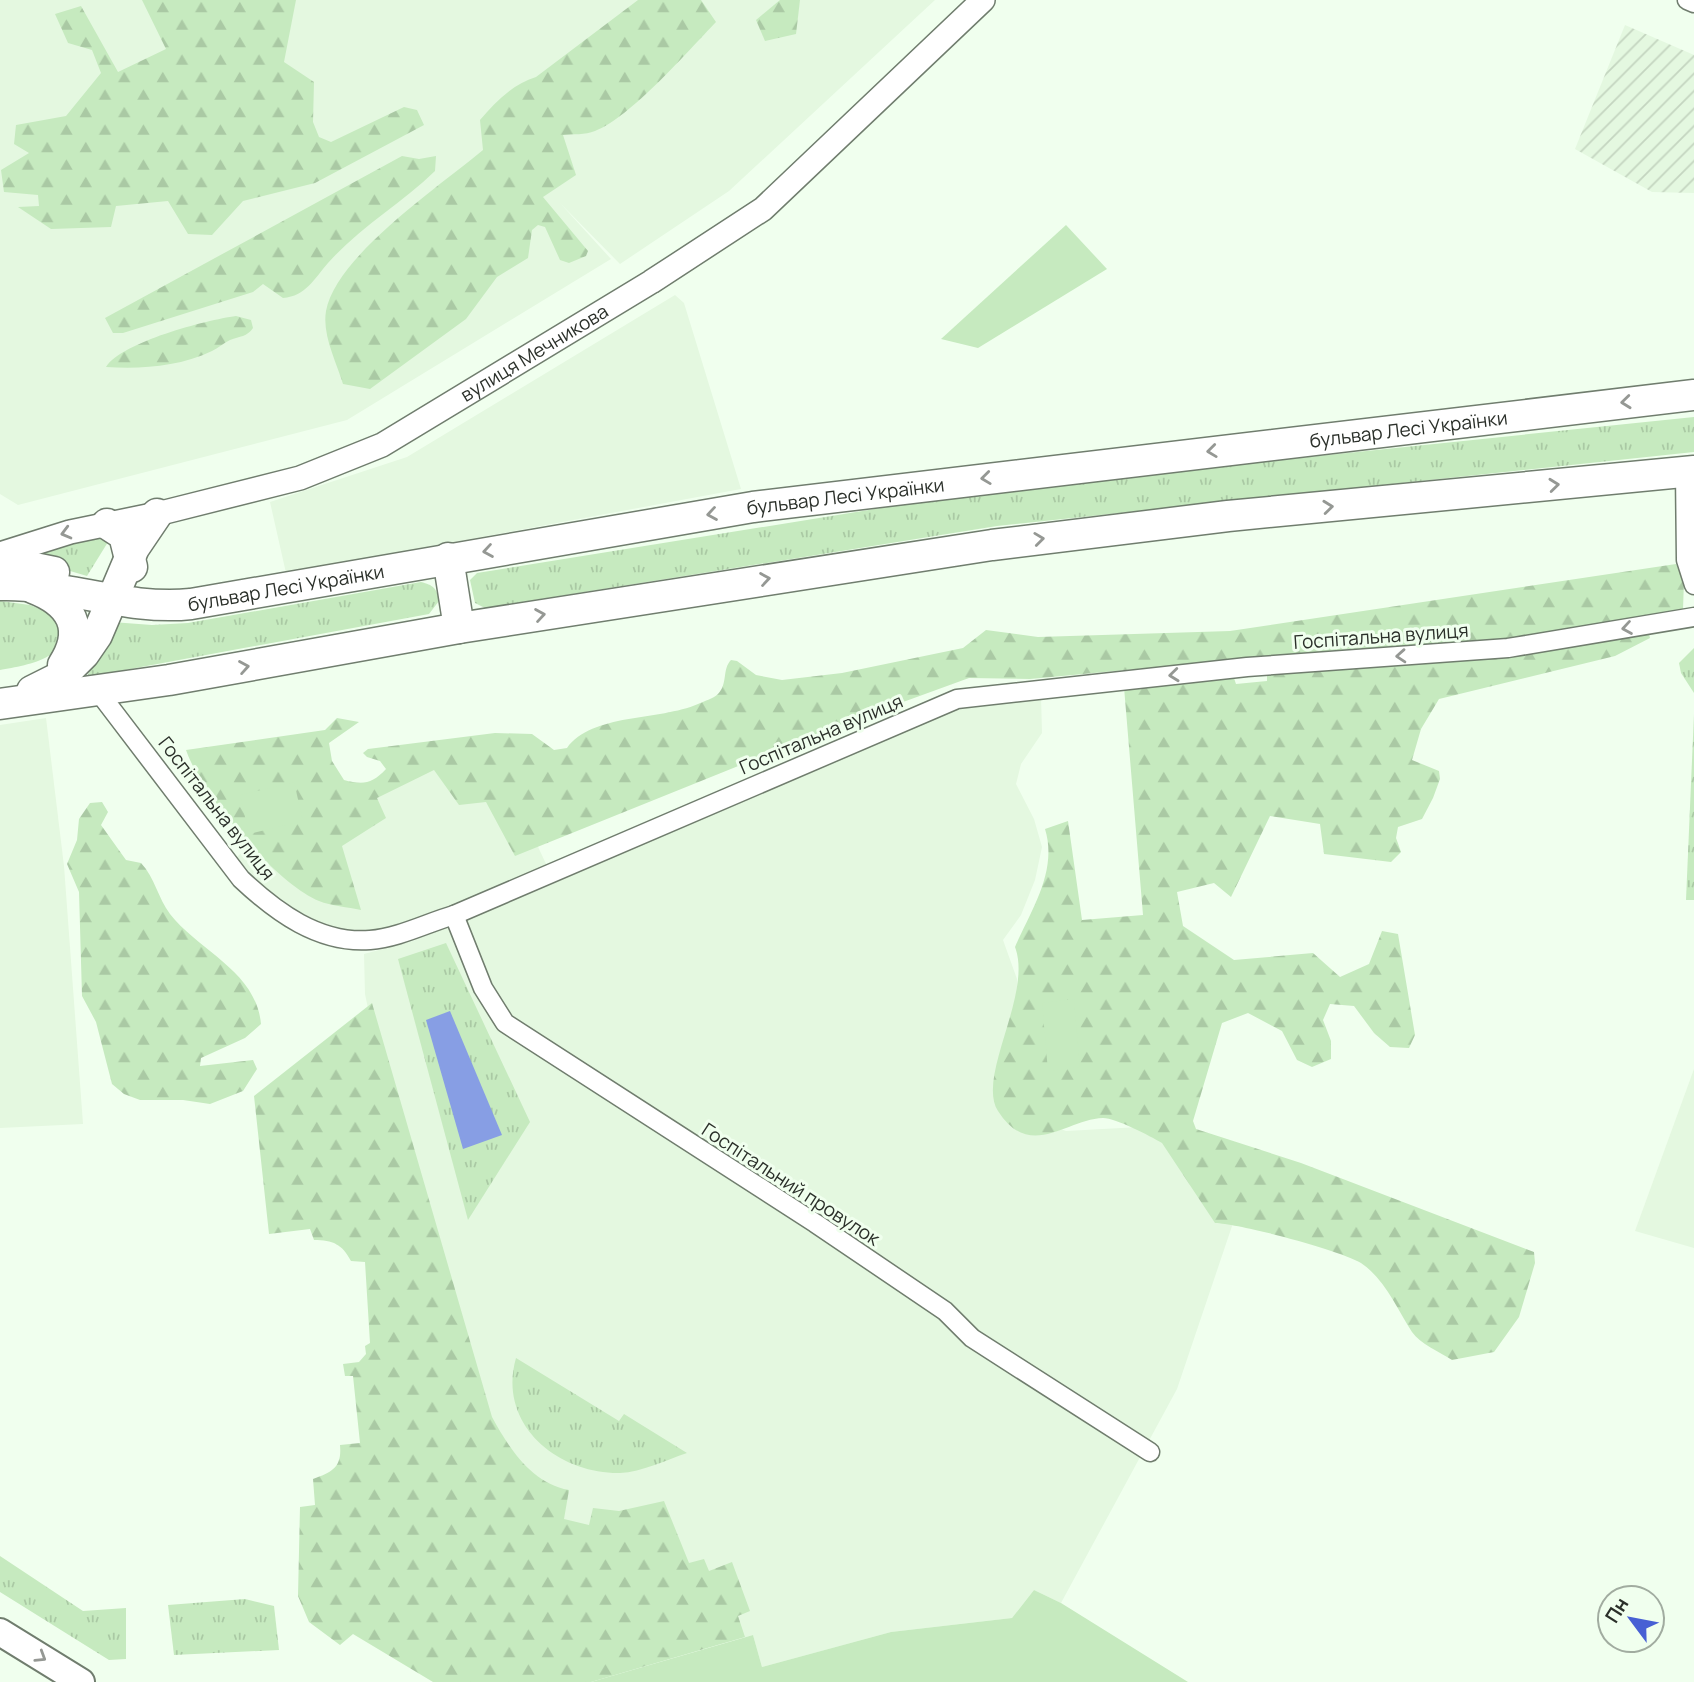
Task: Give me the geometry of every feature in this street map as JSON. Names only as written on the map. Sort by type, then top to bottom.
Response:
[{"type":"main road","name":"бульвар Лесі Українки","points":[[15,585],[158,606],[200,602],[767,505],[1694,395]]},
{"type":"main road","points":[[7,702],[177,679],[459,628],[992,545],[1228,516],[1690,472]]},
{"type":"main road","points":[[7,702],[75,667],[97,635],[130,557],[157,514]]},
{"type":"main road","points":[[107,524],[124,535],[135,580],[141,592],[158,606]]},
{"type":"main road","points":[[448,558],[459,628]]},
{"type":"main road","points":[[0,561],[51,570],[111,599]]},
{"type":"main road","points":[[15,585],[60,605],[76,628],[73,649],[60,670],[44,685]]},
{"type":"main road","points":[[0,1632],[81,1682]]},
{"type":"street","name":"вулиця Мечникова","points":[[0,554],[70,532],[157,514],[300,478],[382,444],[651,282],[763,209],[983,0]]},
{"type":"street","points":[[1687,0],[1694,3]]},
{"type":"street","points":[[1690,472],[1686,560],[1694,585]]},
{"type":"street","name":"Госпітальна вулиця","points":[[97,690],[241,879],[286,917],[335,938],[370,940],[454,915],[957,699],[1263,666],[1508,648],[1694,617]]},
{"type":"street","name":"Госпітальний провулок","points":[[454,915],[483,988],[505,1023],[815,1223],[945,1311],[972,1338],[1150,1452]]},
{"type":"shaded area","points":[[0,0],[935,0],[729,191],[620,264],[560,203],[611,259],[347,420],[18,505],[0,494]]},
{"type":"shaded area","points":[[1625,25],[1694,55],[1694,193],[1652,192],[1575,149]]},
{"type":"shaded area","points":[[675,295],[684,303],[741,489],[286,573],[270,502],[407,457]]},
{"type":"shaded area","points":[[1041,695],[1042,733],[1021,764],[1016,784],[1034,819],[1042,847],[1035,880],[1021,915],[1003,940],[1017,979],[1017,1014],[1037,1120],[1066,1131],[1158,1126],[1254,1161],[1177,1389],[1061,1603],[1034,1590],[1012,1618],[891,1632],[762,1667],[753,1635],[724,1643],[463,1464],[365,994],[364,954],[413,941],[539,890],[962,703]]},
{"type":"shaded area","points":[[46,718],[64,866],[83,1124],[0,1128],[0,725]]},
{"type":"shaded area","points":[[511,752],[532,834],[547,866],[458,907],[404,925],[360,932],[323,925],[274,897],[236,858],[248,846],[343,811],[428,771]]},
{"type":"shaded area","points":[[1694,1069],[1694,1248],[1635,1231]]},
{"type":"green space","points":[[142,0],[296,0],[284,62],[314,82],[313,122],[319,137],[331,142],[404,107],[417,110],[424,125],[315,183],[243,201],[212,235],[188,234],[168,201],[116,206],[111,227],[51,229],[18,207],[39,206],[38,195],[4,192],[1,170],[29,153],[14,144],[16,125],[66,116],[101,73],[92,50],[68,43],[55,14],[81,6],[118,72],[166,49]]},
{"type":"green space","points":[[638,0],[701,0],[716,22],[642,98],[609,124],[583,134],[563,135],[576,175],[543,197],[588,251],[586,256],[569,263],[560,260],[545,227],[538,225],[532,230],[528,258],[497,277],[466,319],[370,389],[343,384],[328,339],[325,320],[334,290],[349,268],[392,223],[483,150],[480,120],[498,100],[520,84],[536,77]]},
{"type":"green space","points":[[780,0],[800,0],[796,34],[765,41],[756,20]]},
{"type":"green space","points":[[402,156],[419,159],[436,156],[435,171],[353,238],[309,286],[298,294],[283,298],[263,284],[253,292],[123,333],[113,333],[105,318]]},
{"type":"green space","points":[[1066,225],[1107,269],[978,348],[941,339]]},
{"type":"green space","points":[[236,316],[251,320],[251,331],[212,351],[186,361],[160,366],[106,367],[115,358],[146,341],[186,327]]},
{"type":"green space","points":[[1694,417],[1694,452],[997,526],[485,608],[475,603],[470,580],[477,573],[999,489]]},
{"type":"green space","points":[[100,535],[108,542],[87,576],[43,563],[40,551]]},
{"type":"green space","points":[[1676,564],[1684,580],[1683,610],[1513,639],[1339,650],[1030,679],[969,678],[840,725],[515,856],[486,802],[459,805],[434,770],[377,798],[386,818],[342,846],[361,910],[319,901],[282,876],[223,812],[207,790],[186,750],[325,730],[337,718],[359,722],[329,743],[332,761],[344,780],[362,783],[376,778],[386,769],[380,761],[363,753],[368,749],[495,733],[532,734],[554,750],[567,748],[578,737],[609,723],[682,709],[714,697],[721,690],[731,660],[737,661],[756,675],[782,680],[842,673],[963,648],[986,630],[1038,637],[1230,631]]},
{"type":"green space","points":[[421,582],[436,590],[439,601],[429,614],[87,677],[112,622],[152,625],[188,623]]},
{"type":"green space","points":[[0,601],[30,605],[52,614],[60,629],[61,640],[57,649],[37,661],[0,670]]},
{"type":"green space","points":[[1648,630],[1650,638],[1615,656],[1439,699],[1421,729],[1412,760],[1439,771],[1440,779],[1422,819],[1398,827],[1396,838],[1401,852],[1391,862],[1324,854],[1320,824],[1270,816],[1231,897],[1214,883],[1177,892],[1183,926],[1234,960],[1313,953],[1340,977],[1369,964],[1382,931],[1398,934],[1415,1035],[1409,1048],[1390,1047],[1374,1033],[1354,1006],[1330,1004],[1323,1020],[1331,1041],[1331,1059],[1312,1067],[1297,1060],[1282,1031],[1248,1013],[1222,1023],[1193,1121],[1196,1129],[1301,1163],[1534,1252],[1535,1263],[1519,1317],[1494,1352],[1452,1360],[1425,1344],[1412,1332],[1377,1277],[1361,1263],[1290,1238],[1215,1223],[1162,1143],[1141,1132],[1103,1118],[1049,1134],[1036,1135],[1023,1133],[1010,1126],[998,1111],[993,1096],[994,1078],[1017,988],[1019,966],[1015,947],[1045,875],[1048,845],[1045,829],[1068,821],[1082,920],[1143,915],[1124,687],[1233,675],[1236,684],[1267,681],[1267,672]]},
{"type":"green space","points":[[1694,648],[1694,693],[1681,673],[1679,663]]},
{"type":"green space","points":[[1694,714],[1694,900],[1686,900]]},
{"type":"green space","points":[[294,782],[303,821],[249,834],[240,795]]},
{"type":"green space","points":[[102,802],[108,812],[101,825],[126,860],[141,863],[170,914],[238,976],[257,1006],[261,1024],[245,1038],[201,1058],[200,1066],[253,1060],[257,1069],[243,1091],[210,1104],[183,1100],[140,1100],[124,1094],[112,1084],[96,1022],[82,996],[79,892],[67,864],[77,840],[79,819],[90,803]]},
{"type":"green space","points":[[446,943],[530,1122],[468,1220],[398,959]]},
{"type":"green space","points":[[1074,999],[1080,1067],[1048,1071],[1042,1003]]},
{"type":"green space","points":[[372,1003],[492,1417],[499,1429],[514,1452],[532,1472],[555,1486],[569,1490],[564,1519],[589,1525],[593,1508],[619,1511],[664,1501],[689,1563],[704,1559],[709,1571],[732,1562],[750,1611],[738,1616],[745,1637],[591,1682],[433,1682],[353,1634],[340,1645],[309,1622],[298,1596],[300,1507],[315,1505],[313,1479],[335,1468],[340,1445],[360,1443],[353,1376],[345,1376],[343,1364],[359,1362],[366,1354],[365,1346],[370,1343],[365,1262],[351,1261],[336,1244],[314,1240],[310,1229],[269,1234],[254,1096]]},
{"type":"green space","points":[[516,1358],[619,1421],[624,1414],[687,1453],[645,1468],[620,1473],[574,1465],[554,1454],[537,1441],[524,1424],[515,1404],[512,1382]]},
{"type":"green space","points":[[0,1556],[83,1611],[126,1608],[126,1659],[109,1660],[0,1592]]},
{"type":"green space","points":[[1034,1590],[1061,1603],[1188,1682],[591,1682],[753,1635],[762,1667],[891,1632],[1012,1618]]},
{"type":"green space","points":[[245,1599],[274,1606],[279,1650],[174,1655],[168,1605]]},
{"type":"water","points":[[450,1011],[502,1135],[463,1149],[426,1020]]}]
